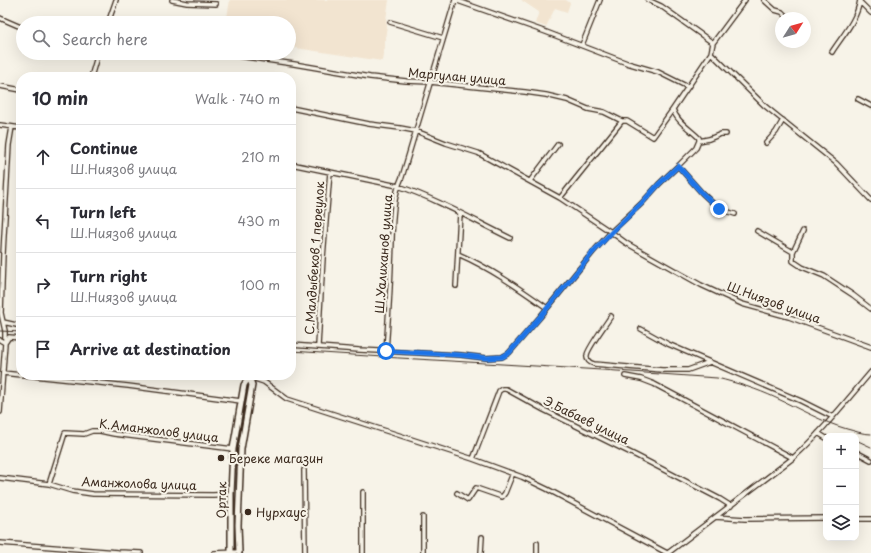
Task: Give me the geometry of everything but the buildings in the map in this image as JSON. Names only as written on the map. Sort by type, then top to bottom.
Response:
[{"type":"street","points":[[110,16],[116,0]]},
{"type":"street","points":[[172,0],[216,4]]},
{"type":"street","points":[[455,0],[582,45],[627,64],[658,72],[688,86]]},
{"type":"street","name":"Ш.Уалиханов улица","points":[[386,351],[393,218],[396,194],[455,0]]},
{"type":"street","points":[[582,45],[600,0]]},
{"type":"street","points":[[648,0],[661,6],[713,43]]},
{"type":"street","points":[[296,344],[486,358],[502,357],[509,353],[593,252],[696,148],[699,138],[679,120],[674,114],[673,109],[711,53],[713,43],[745,0]]},
{"type":"street","points":[[764,0],[775,10],[782,12]]},
{"type":"street","points":[[860,1],[871,13]]},
{"type":"street","points":[[832,52],[854,20],[860,1]]},
{"type":"street","points":[[0,18],[16,25]]},
{"type":"street","points":[[390,22],[443,38]]},
{"type":"street","points":[[711,53],[765,106],[836,163],[871,200]]},
{"type":"street","points":[[92,72],[96,60]]},
{"type":"street","name":"Маргулан улица","points":[[266,60],[370,77],[546,95],[567,100],[588,109],[604,112],[622,121],[627,121],[652,137],[673,109]]},
{"type":"street","points":[[0,86],[16,89]]},
{"type":"street","points":[[858,99],[871,106]]},
{"type":"street","name":"Ш.Ниязов улица","points":[[296,109],[369,124],[416,131],[478,153],[560,198],[612,232],[626,243],[701,286],[742,304],[788,317],[871,348]]},
{"type":"street","points":[[766,143],[776,132],[783,120]]},
{"type":"street","points":[[560,198],[622,121]]},
{"type":"street","points":[[0,125],[16,127]]},
{"type":"street","points":[[0,410],[5,343],[1,314],[3,246],[9,146],[12,127]]},
{"type":"street","points":[[699,141],[721,134],[726,134]]},
{"type":"street","points":[[530,181],[558,144]]},
{"type":"street","points":[[296,165],[398,186],[426,196],[510,238]]},
{"type":"street","points":[[678,166],[702,193],[719,209],[735,214]]},
{"type":"street","name":"С.Малдыбеков 1 переулок","points":[[318,346],[330,172]]},
{"type":"street","points":[[456,286],[460,213]]},
{"type":"street","points":[[803,230],[793,252],[793,260],[802,267],[824,276],[871,309]]},
{"type":"street","points":[[757,231],[793,252]]},
{"type":"street","points":[[458,254],[496,274],[547,308]]},
{"type":"street","points":[[611,316],[587,355],[587,360],[594,364],[669,370],[688,370],[710,362]]},
{"type":"street","points":[[3,322],[16,325]]},
{"type":"street","points":[[641,329],[668,344],[801,401],[833,417]]},
{"type":"street","points":[[5,343],[9,337],[16,338]]},
{"type":"street","points":[[0,340],[5,343]]},
{"type":"street","points":[[259,380],[287,398],[295,401],[513,473],[547,489],[668,553],[793,458],[833,417],[871,372]]},
{"type":"street","points":[[3,373],[16,374]]},
{"type":"street","points":[[625,376],[641,379],[654,384],[793,458]]},
{"type":"street","points":[[70,380],[241,400]]},
{"type":"street","name":"Ортак","points":[[231,553],[233,449],[241,400],[244,385],[247,380]]},
{"type":"street","name":"Ортак","points":[[239,553],[241,449],[252,385],[250,380]]},
{"type":"street","name":"Э.Бабаев улица","points":[[473,459],[499,391],[506,389],[731,506]]},
{"type":"street","name":"К.Аманжолов улица","points":[[49,484],[64,433],[84,434],[92,431],[100,431],[233,449]]},
{"type":"street","points":[[818,433],[823,436]]},
{"type":"street","points":[[859,454],[871,460]]},
{"type":"street","points":[[304,470],[304,553]]},
{"type":"street","points":[[457,493],[468,500],[476,488],[502,497],[513,473]]},
{"type":"street","name":"Аманжолова улица","points":[[0,478],[49,484],[72,491],[93,494],[231,494]]},
{"type":"street","points":[[363,492],[363,553]]},
{"type":"street","points":[[423,517],[423,553]]},
{"type":"street","points":[[715,517],[745,519],[823,518]]},
{"type":"street","points":[[859,518],[871,519]]},
{"type":"street","points":[[481,553],[482,536]]},
{"type":"street","points":[[0,543],[141,553]]},
{"type":"street","points":[[537,543],[537,553]]},
{"type":"street","points":[[214,553],[239,553]]},
{"type":"shaded area","points":[[230,0],[389,0],[382,61],[296,48],[296,16],[227,16]]},
{"type":"shaded area","points":[[521,0],[566,0],[570,3],[567,12],[555,8],[546,27],[535,23],[539,12]]},
{"type":"railway","points":[[0,331],[16,332]]},
{"type":"railway","points":[[296,351],[717,378],[762,392],[838,426],[865,434],[871,434]]},
{"type":"railway","points":[[859,441],[871,447]]},
{"type":"place","name":"Береке магазин","points":[[221,458]]},
{"type":"place","name":"Нурхаус","points":[[248,512]]},
{"type":"route","points":[[386,351],[486,358],[502,357],[509,353],[593,252],[678,166],[702,193],[719,209]]}]
